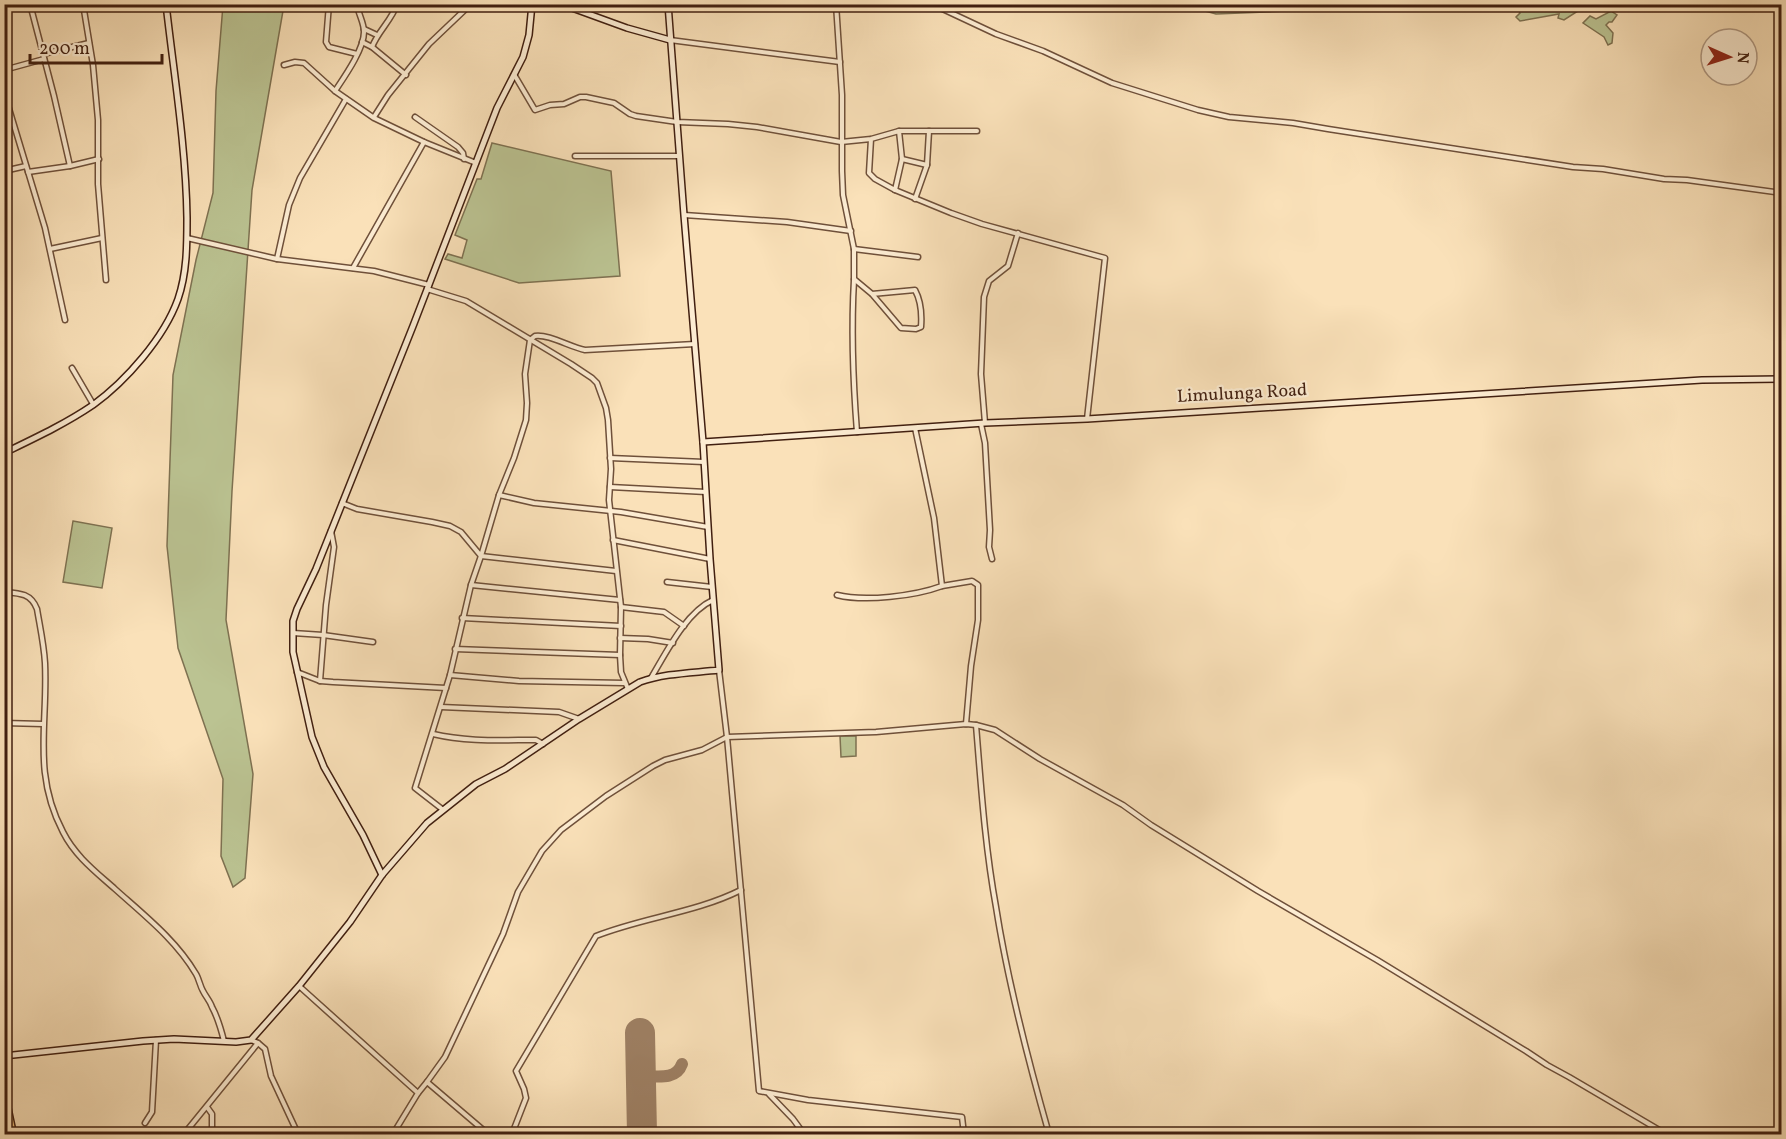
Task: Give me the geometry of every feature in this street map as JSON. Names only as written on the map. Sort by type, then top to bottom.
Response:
[{"type":"main road","points":[[4,453],[63,423],[109,392],[154,344],[178,298],[185,270],[186,181],[166,4]]},
{"type":"main road","points":[[382,875],[312,737],[293,652],[293,621],[316,569],[497,108],[523,57],[532,4]]},
{"type":"main road","points":[[561,4],[627,28],[670,40]]},
{"type":"main road","points":[[4,1056],[156,1040],[224,1042],[251,1040],[299,986],[350,922],[382,875],[427,823],[442,810],[477,784],[628,689],[651,678],[719,670],[668,4]]},
{"type":"main road","name":"Limulunga Road","points":[[703,442],[1702,381],[1782,380]]},
{"type":"main road","points":[[4,1092],[13,1134]]},
{"type":"street","points":[[30,4],[70,166]]},
{"type":"street","points":[[83,4],[98,120],[98,184],[106,280]]},
{"type":"street","points":[[329,4],[326,42],[329,47],[357,54]]},
{"type":"street","points":[[335,91],[362,42],[364,29],[357,4]]},
{"type":"street","points":[[372,47],[397,4]]},
{"type":"street","points":[[374,118],[388,95],[429,44],[471,4]]},
{"type":"street","points":[[836,4],[842,95],[843,195],[854,249],[852,325],[857,432]]},
{"type":"street","points":[[932,4],[1112,83],[1198,110],[1229,117],[1293,123],[1573,167],[1782,193]]},
{"type":"street","points":[[364,29],[377,35]]},
{"type":"street","points":[[670,40],[840,62]]},
{"type":"street","points":[[362,42],[372,47],[406,75]]},
{"type":"street","points":[[4,70],[89,43]]},
{"type":"street","points":[[284,65],[300,61],[304,63],[335,91],[374,118],[476,163]]},
{"type":"street","points":[[515,76],[535,110],[586,97],[614,103],[630,114],[677,122],[757,127],[841,142],[871,139],[899,131],[977,131]]},
{"type":"street","points":[[4,92],[45,228],[65,320]]},
{"type":"street","points":[[277,259],[289,205],[300,178],[346,99]]},
{"type":"street","points":[[415,117],[459,147],[464,159]]},
{"type":"street","points":[[895,190],[902,159],[899,131]]},
{"type":"street","points":[[915,199],[927,165],[929,131]]},
{"type":"street","points":[[871,139],[872,155],[869,168],[871,176],[895,190],[982,224],[1105,258],[1087,419]]},
{"type":"street","points":[[353,268],[424,142]]},
{"type":"street","points":[[575,156],[680,156]]},
{"type":"street","points":[[28,172],[99,159]]},
{"type":"street","points":[[902,159],[927,165]]},
{"type":"street","points":[[4,171],[26,166]]},
{"type":"street","points":[[684,214],[787,222],[851,231]]},
{"type":"street","points":[[992,559],[989,547],[981,374],[984,297],[989,280],[1008,266],[1018,233]]},
{"type":"street","points":[[50,249],[102,238]]},
{"type":"street","points":[[187,238],[277,259],[400,276],[466,301],[572,364],[597,383],[606,408],[610,458],[610,511],[621,606],[620,656],[624,683],[628,689]]},
{"type":"street","points":[[854,249],[918,257]]},
{"type":"street","points":[[854,279],[872,294],[901,328],[921,327],[921,310],[915,290],[872,294]]},
{"type":"street","points":[[442,810],[415,788],[447,688],[471,585],[499,495],[526,420],[525,375],[530,340],[535,336],[545,337],[585,350],[695,344]]},
{"type":"street","points":[[72,368],[93,404]]},
{"type":"street","points":[[915,428],[934,518],[942,586]]},
{"type":"street","points":[[610,458],[704,462]]},
{"type":"street","points":[[610,487],[706,492]]},
{"type":"street","points":[[499,495],[534,503],[610,511],[709,528]]},
{"type":"street","points":[[342,503],[357,509],[450,526],[461,532],[481,556],[616,571]]},
{"type":"street","points":[[320,681],[334,547],[331,531]]},
{"type":"street","points":[[613,540],[710,559]]},
{"type":"street","points":[[667,582],[712,587]]},
{"type":"street","points":[[837,596],[850,599],[879,597],[923,592],[942,586],[972,582],[978,585],[978,613],[966,724]]},
{"type":"street","points":[[471,585],[620,600]]},
{"type":"street","points":[[4,592],[23,593],[29,596],[37,609],[45,663],[44,766],[51,804],[70,845],[87,864],[154,923],[177,947],[197,976],[212,1005],[224,1042]]},
{"type":"street","points":[[651,678],[684,626],[706,603],[714,599]]},
{"type":"street","points":[[621,606],[664,612],[684,626]]},
{"type":"street","points":[[462,618],[621,626]]},
{"type":"street","points":[[293,633],[373,642]]},
{"type":"street","points":[[620,638],[648,639],[673,644]]},
{"type":"street","points":[[455,649],[620,656]]},
{"type":"street","points":[[719,670],[759,1091],[808,1100],[962,1117],[964,1134]]},
{"type":"street","points":[[297,672],[320,681],[447,688]]},
{"type":"street","points":[[450,675],[519,681],[624,683]]},
{"type":"street","points":[[441,707],[559,712],[579,719]]},
{"type":"street","points":[[4,723],[43,724]]},
{"type":"street","points":[[393,1134],[418,1093],[445,1057],[503,934],[518,892],[542,851],[557,834],[606,796],[664,760],[702,750],[727,737],[876,732],[966,724],[995,730],[1040,759],[1123,805],[1151,825],[1258,891],[1666,1134]]},
{"type":"street","points":[[976,725],[985,834],[1003,950],[1020,1026],[1049,1134]]},
{"type":"street","points":[[433,734],[471,740],[536,740],[543,744]]},
{"type":"street","points":[[512,1134],[526,1098],[516,1071],[596,936],[616,928],[703,906],[741,890]]},
{"type":"street","points":[[299,986],[418,1093]]},
{"type":"street","points":[[145,1124],[152,1112],[156,1040]]},
{"type":"street","points":[[251,1040],[265,1049],[271,1076],[298,1134]]},
{"type":"street","points":[[184,1134],[258,1043]]},
{"type":"street","points":[[427,1082],[488,1134]]},
{"type":"street","points":[[769,1093],[794,1119],[804,1134]]},
{"type":"street","points":[[207,1107],[212,1114],[212,1134]]},
{"type":"green space","points":[[223,5],[284,5],[252,190],[232,491],[226,620],[253,774],[245,878],[233,887],[221,856],[223,779],[178,648],[167,546],[173,375],[196,260],[213,193],[216,91]]},
{"type":"green space","points":[[1183,5],[1365,5],[1337,9],[1216,14]]},
{"type":"green space","points":[[1516,5],[1581,5],[1581,9],[1564,20],[1558,18],[1559,14],[1520,21],[1516,17],[1520,13]]},
{"type":"green space","points":[[1611,11],[1617,15],[1612,22],[1606,25],[1613,33],[1612,43],[1608,45],[1604,37],[1583,23],[1590,16],[1596,19]]},
{"type":"green space","points":[[492,143],[611,171],[620,276],[519,283],[445,259],[448,254],[462,258],[467,240],[455,235],[477,179],[481,179]]},
{"type":"green space","points":[[73,521],[112,528],[102,588],[63,582]]},
{"type":"green space","points":[[840,736],[856,736],[856,756],[841,757]]},
{"type":"taxiway","points":[[641,1076],[670,1075],[675,1073],[682,1064]]},
{"type":"runway","points":[[640,1033],[642,1134]]}]
